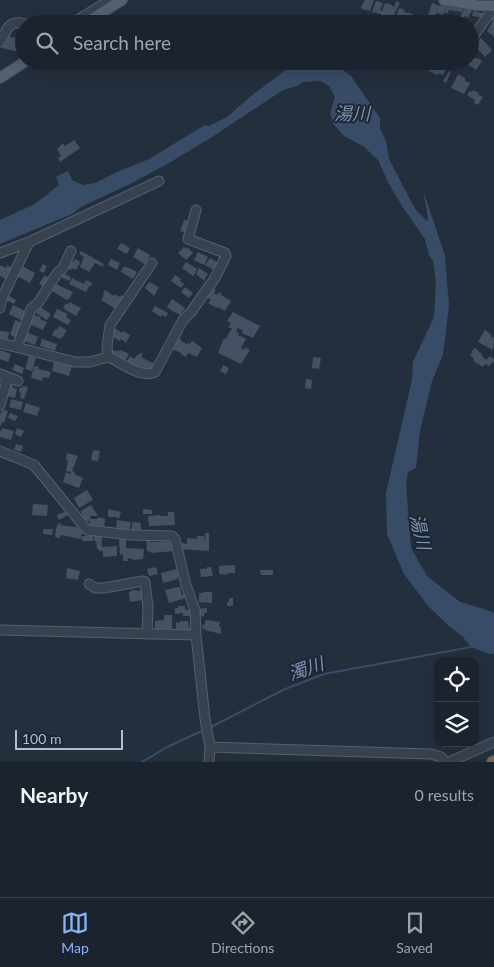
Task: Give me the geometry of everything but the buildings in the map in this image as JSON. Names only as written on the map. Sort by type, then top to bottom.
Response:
[{"type":"main road","points":[[97,15],[118,0]]},
{"type":"main road","points":[[450,0],[491,6]]},
{"type":"main road","points":[[0,78],[15,68]]},
{"type":"street","points":[[89,15],[118,0]]},
{"type":"street","points":[[479,28],[490,13],[491,6]]},
{"type":"street","points":[[0,42],[11,23],[15,22]]},
{"type":"street","points":[[0,253],[29,242],[159,181]]},
{"type":"street","points":[[0,342],[75,362],[90,362],[108,357],[147,374],[155,372],[183,320],[191,312],[215,278],[226,256],[226,254],[216,249],[188,239],[196,210]]},
{"type":"street","points":[[0,308],[1,297],[29,242]]},
{"type":"street","points":[[18,347],[31,309],[38,303],[58,272],[63,268],[71,251]]},
{"type":"street","points":[[108,357],[107,346],[110,325],[152,263]]},
{"type":"street","points":[[0,405],[4,376],[18,381]]},
{"type":"street","points":[[0,452],[34,465],[87,530],[132,535],[172,536],[175,539],[186,585],[195,610],[205,719],[210,748],[209,762]]},
{"type":"street","points":[[89,584],[95,588],[104,588],[145,582],[148,607],[147,634]]},
{"type":"street","points":[[0,630],[196,635]]},
{"type":"street","points":[[450,762],[494,742]]},
{"type":"street","points":[[210,748],[431,754],[442,757],[445,762]]},
{"type":"water","name":"湯川","points":[[285,70],[343,70],[351,76],[380,118],[380,129],[386,141],[389,159],[415,209],[427,221],[423,190],[445,256],[449,306],[443,355],[432,381],[420,431],[416,468],[408,472],[406,484],[411,548],[427,576],[460,602],[494,613],[494,654],[471,647],[463,637],[428,606],[404,574],[387,534],[386,493],[412,380],[413,362],[434,317],[436,282],[433,261],[429,255],[425,239],[389,184],[378,160],[363,146],[344,136],[334,125],[330,114],[335,97],[329,86],[320,81],[304,82],[283,90],[169,163],[81,207],[72,214],[0,244],[0,220],[35,204],[59,185],[56,177],[68,171],[72,180],[83,185],[95,183],[149,159],[205,125],[209,126],[227,117]]},
{"type":"waterway","name":"濁川","points":[[211,727],[283,690],[324,674],[471,647]]},
{"type":"waterway","name":"濁川","points":[[142,762],[167,747],[204,730]]}]
